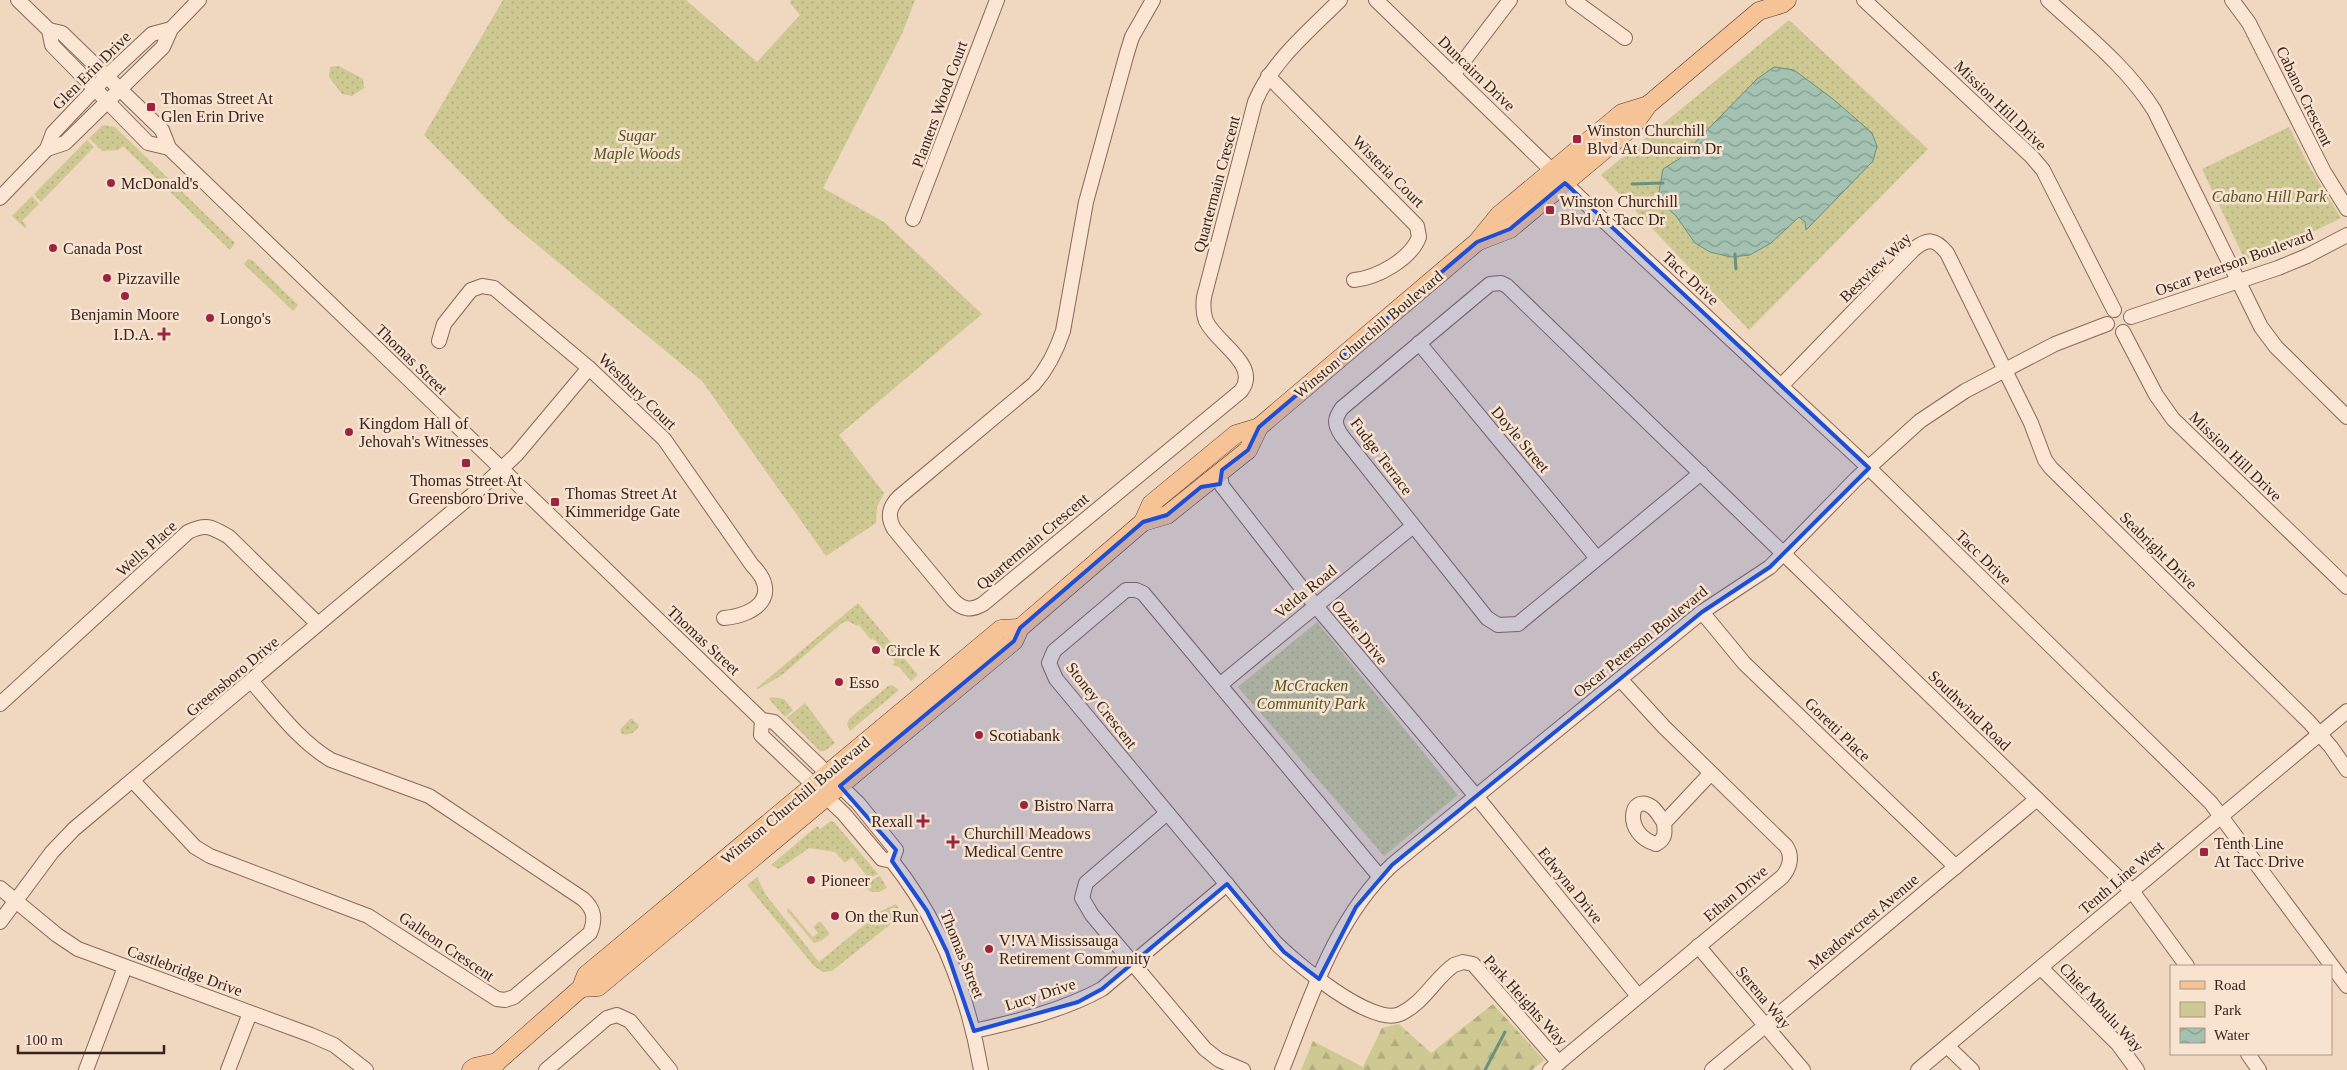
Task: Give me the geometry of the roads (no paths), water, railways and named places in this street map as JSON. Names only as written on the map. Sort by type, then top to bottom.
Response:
[{"type":"main road","name":"Winston Churchill Boulevard","points":[[581,988],[598,987],[831,786],[1002,629],[1020,628],[1143,522],[1152,504],[1236,434],[1259,427],[1477,242],[1510,229],[1559,177],[1633,126],[1648,105],[1762,5],[1782,4],[1787,0]]},
{"type":"main road","name":"Winston Churchill Boulevard","points":[[1143,522],[1167,515],[1201,487],[1222,478],[1248,450],[1259,427]]},
{"type":"main road","name":"Winston Churchill Boulevard","points":[[471,1070],[475,1067],[495,1066],[581,988],[586,975],[814,785],[831,786]]},
{"type":"street","name":"Thomas Street","points":[[18,0],[48,30],[52,45],[148,143],[169,148]]},
{"type":"street","name":"Glen Erin Drive","points":[[47,149],[65,144],[108,102],[163,47],[171,29],[199,0]]},
{"type":"street","name":"Planters Wood Court","points":[[913,219],[997,0]]},
{"type":"street","name":"Quartermain Crescent","points":[[1153,0],[1132,37],[1126,53],[1092,178],[1063,331],[1056,353],[1045,371],[1019,398],[899,498],[890,509],[890,520],[894,529],[958,605],[970,609],[983,604],[1233,398],[1246,385],[1248,378],[1241,363],[1206,321],[1203,310],[1204,297],[1255,102],[1268,76],[1282,57],[1340,0]]},
{"type":"street","name":"Duncairn Drive","points":[[1376,0],[1559,177]]},
{"type":"street","points":[[1453,75],[1510,0]]},
{"type":"street","points":[[1573,0],[1626,38]]},
{"type":"street","name":"Mission Hill Drive","points":[[1864,0],[2032,157],[2043,170],[2114,310]]},
{"type":"street","points":[[2048,0],[2125,71],[2142,90],[2154,110],[2268,338],[2347,417]]},
{"type":"street","name":"Cabano Crescent","points":[[2232,0],[2244,12],[2324,172],[2347,208]]},
{"type":"street","name":"Glen Erin Drive","points":[[0,198],[47,149],[52,134],[107,76],[152,34],[171,29]]},
{"type":"street","name":"Thomas Street","points":[[48,30],[62,33],[162,130],[169,148],[501,470],[762,720],[774,722],[831,786],[844,814],[882,859],[892,861],[908,882],[931,920],[954,971],[974,1031],[980,1070]]},
{"type":"street","name":"Wisteria Court","points":[[1268,76],[1417,226],[1420,237],[1413,248],[1387,270],[1376,276],[1354,280]]},
{"type":"street","name":"Tacc Drive","points":[[1559,177],[1869,468],[2211,803],[2331,965]]},
{"type":"street","name":"Oscar Peterson Boulevard","points":[[2131,317],[2307,256],[2347,235]]},
{"type":"street","name":"Bestview Way","points":[[1782,386],[1913,250],[1921,243],[1930,241],[1940,243],[1947,252],[2005,370]]},
{"type":"street","name":"Fudge Terrace","points":[[1701,473],[1596,557],[1518,624],[1498,625],[1487,618],[1342,436],[1336,427],[1335,417],[1342,408],[1490,284],[1501,283],[1508,286],[1701,473],[1783,555]]},
{"type":"street","name":"Westbury Court","points":[[439,341],[444,324],[471,290],[482,286],[494,288],[589,368],[664,439],[752,565],[762,575],[766,587],[764,600],[752,611],[724,618]]},
{"type":"street","points":[[2122,309],[2131,317],[2130,326],[2123,332],[2115,332],[2108,324],[2108,316],[2114,310],[2122,309]]},
{"type":"street","name":"Oscar Peterson Boulevard","points":[[1282,1070],[1341,931],[1356,907],[1380,877],[1702,612],[1761,573],[1783,555],[1856,479],[1920,420],[1945,403],[2054,344],[2108,324]]},
{"type":"street","name":"Mission Hill Drive","points":[[2123,332],[2160,402],[2172,419],[2347,587]]},
{"type":"street","name":"Doyle Street","points":[[1419,343],[1596,557]]},
{"type":"street","name":"Greensboro Drive","points":[[0,922],[14,901],[62,841],[501,470],[516,455],[589,368]]},
{"type":"street","name":"Seabright Drive","points":[[2005,370],[2036,433],[2045,460],[2051,468],[2320,734],[2347,770]]},
{"type":"street","name":"Ozzie Drive","points":[[1222,478],[1315,605],[1476,797]]},
{"type":"street","name":"Wells Place","points":[[0,704],[188,532],[201,526],[214,528],[229,536],[318,624]]},
{"type":"street","name":"Velda Road","points":[[1220,684],[1413,526]]},
{"type":"street","name":"Southwind Road","points":[[1783,555],[2132,891],[2186,965]]},
{"type":"street","name":"Stoney Crescent","points":[[1319,979],[1284,952],[1167,813],[1056,679],[1051,672],[1051,656],[1059,645],[1120,593],[1126,590],[1136,590],[1150,599],[1380,877]]},
{"type":"street","name":"Goretti Place","points":[[1702,612],[1744,663],[1956,867]]},
{"type":"street","name":"Ethan Drive","points":[[1554,1066],[1782,877],[1788,869],[1790,858],[1786,846],[1710,774],[1620,679]]},
{"type":"street","name":"Galleon Crescent","points":[[133,782],[183,836],[202,852],[368,916],[497,999],[505,1000],[514,997],[590,933],[594,918],[593,910],[582,899],[429,796],[331,760],[320,754],[309,745],[252,682]]},
{"type":"street","name":"Tenth Line West","points":[[1918,1070],[2347,711]]},
{"type":"street","points":[[762,720],[761,735],[814,785]]},
{"type":"street","points":[[1664,822],[1710,774]]},
{"type":"street","name":"Edwyna Drive","points":[[1476,797],[1638,996]]},
{"type":"street","name":"Meadowcrest Avenue","points":[[1712,1070],[2037,800]]},
{"type":"street","points":[[1167,813],[1086,883],[1082,890],[1082,898],[1086,907],[1205,1049],[1219,1060],[1243,1070]]},
{"type":"street","name":"Lucy Drive","points":[[974,1031],[1018,1021],[1078,1002],[1102,989],[1227,884]]},
{"type":"street","name":"Castlebridge Drive","points":[[0,888],[14,901],[78,949],[334,1045],[366,1070]]},
{"type":"street","name":"Serena Way","points":[[1698,946],[1803,1070]]},
{"type":"street","name":"Park Heights Way","points":[[1319,979],[1376,1015],[1394,1017],[1410,1008],[1422,998],[1454,965],[1463,962],[1473,964],[1554,1066]]},
{"type":"street","name":"Tacc Drive","points":[[2332,966],[2347,986]]},
{"type":"street","points":[[86,1070],[125,968]]},
{"type":"street","name":"Chief Mbulu Way","points":[[2041,968],[2118,1044],[2137,1070]]},
{"type":"street","points":[[228,1070],[250,1013]]},
{"type":"street","points":[[546,1070],[607,1018],[617,1015],[630,1021],[670,1070]]},
{"type":"street","points":[[1947,1046],[1972,1070]]},
{"type":"street","points":[[2249,1055],[2258,1070]]},
{"type":"water","points":[[1774,67],[1794,70],[1833,99],[1872,133],[1877,146],[1873,161],[1806,230],[1805,222],[1799,217],[1771,243],[1750,255],[1731,257],[1710,252],[1695,243],[1676,216],[1662,203],[1659,192],[1663,169],[1679,159],[1757,79]]},
{"type":"waterway","points":[[1632,184],[1663,183]]},
{"type":"waterway","points":[[1735,254],[1736,269]]},
{"type":"waterway","points":[[1485,1070],[1505,1032]]},
{"type":"place","name":"Thomas Street At Glen Erin Drive","points":[[151,107]]},
{"type":"place","name":"Winston Churchill Blvd At Duncairn Dr","points":[[1577,139]]},
{"type":"place","name":"McDonald's","points":[[111,183]]},
{"type":"place","name":"Winston Churchill Blvd At Tacc Dr","points":[[1550,210]]},
{"type":"place","name":"Canada Post","points":[[53,248]]},
{"type":"place","name":"Pizzaville","points":[[107,278]]},
{"type":"place","name":"Benjamin Moore","points":[[125,296]]},
{"type":"place","name":"Longo's","points":[[210,318]]},
{"type":"place","name":"I.D.A.","points":[[164,334]]},
{"type":"place","name":"Kingdom Hall of Jehovah's Witnesses","points":[[349,432]]},
{"type":"place","name":"Thomas Street At Greensboro Drive","points":[[466,463]]},
{"type":"place","name":"Thomas Street At Kimmeridge Gate","points":[[555,502]]},
{"type":"place","name":"Circle K","points":[[876,650]]},
{"type":"place","name":"Esso","points":[[839,682]]},
{"type":"place","name":"Scotiabank","points":[[979,735]]},
{"type":"place","name":"Bistro Narra","points":[[1024,805]]},
{"type":"place","name":"Rexall","points":[[923,821]]},
{"type":"place","name":"Churchill Meadows Medical Centre","points":[[953,842]]},
{"type":"place","name":"Tenth Line At Tacc Drive","points":[[2204,852]]},
{"type":"place","name":"Pioneer","points":[[811,880]]},
{"type":"place","name":"On the Run","points":[[835,916]]},
{"type":"place","name":"V!VA Mississauga Retirement Community","points":[[989,949]]},
{"type":"park label","name":"Sugar Maple Woods","points":[[637,144]]},
{"type":"park label","name":"Cabano Hill Park","points":[[2269,196]]},
{"type":"park label","name":"McCracken Community Park","points":[[1311,694]]}]
